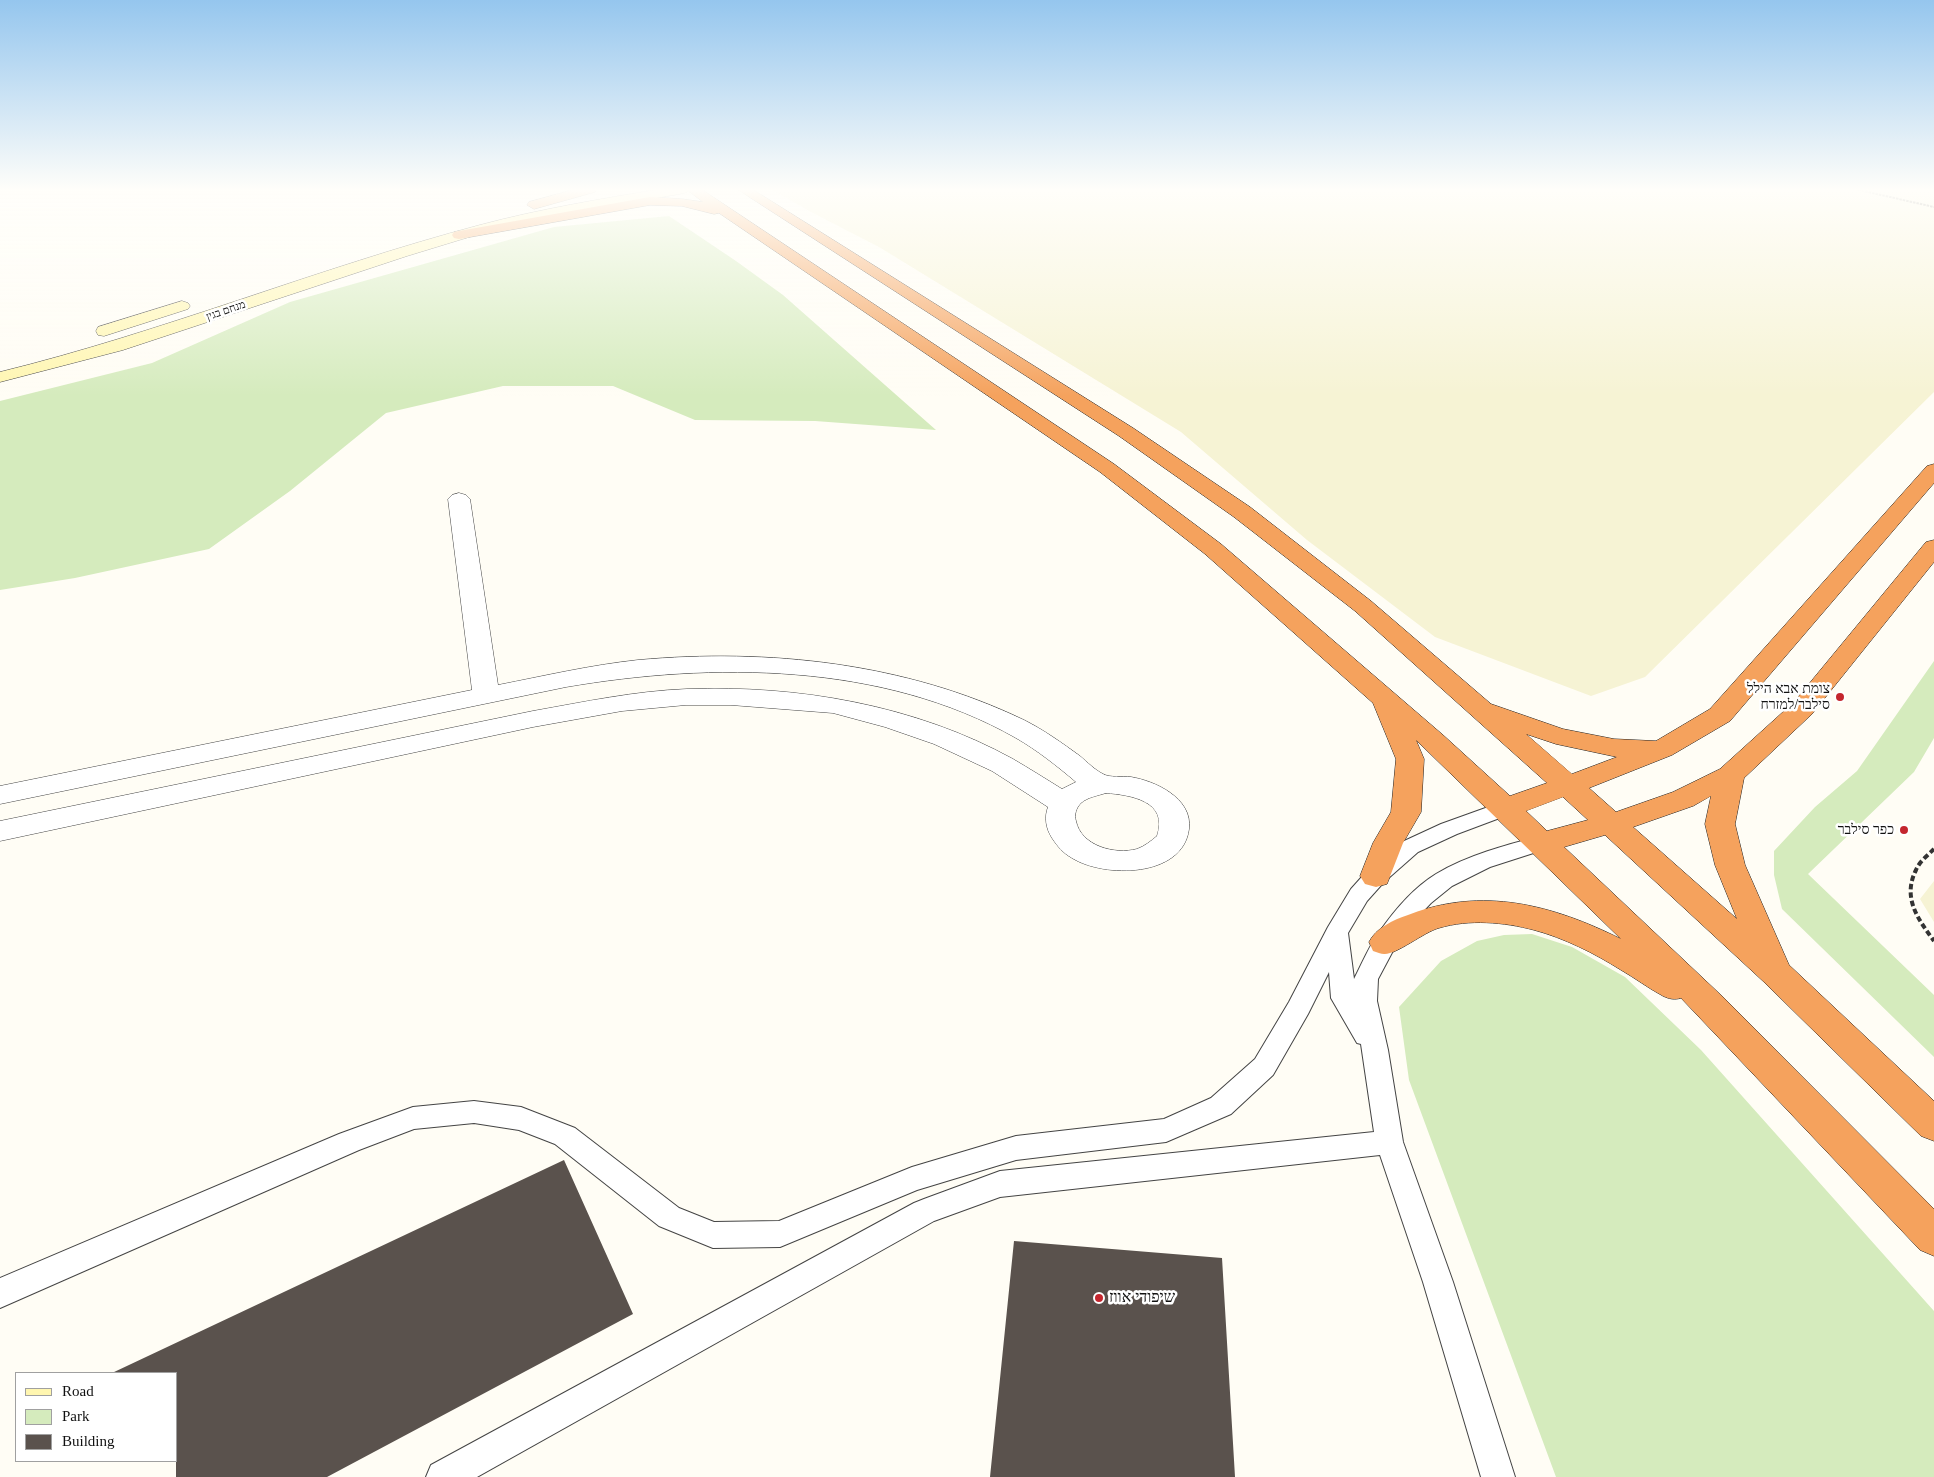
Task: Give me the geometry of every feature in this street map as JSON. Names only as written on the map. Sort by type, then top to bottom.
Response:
[{"type":"highway","points":[[795,258],[1107,468],[1213,549],[1383,697],[1505,808],[1712,1007],[1934,1237]]},
{"type":"highway","points":[[852,258],[1126,432],[1242,512],[1363,606],[1568,786],[1776,973],[1934,1125]]},
{"type":"highway","points":[[1505,808],[1568,786],[1662,748],[1720,715],[1934,470]]},
{"type":"highway","points":[[1540,843],[1610,824],[1683,799],[1730,774],[1803,708],[1934,547]]},
{"type":"highway","points":[[1376,876],[1388,843],[1406,812],[1410,759],[1383,697]]},
{"type":"highway","points":[[1477,706],[1556,736],[1614,748],[1662,748]]},
{"type":"highway","points":[[1730,774],[1720,824],[1730,865],[1776,973]]},
{"type":"highway","points":[[1385,942],[1420,921],[1467,910],[1520,914],[1587,937],[1712,1007]]},
{"type":"main road","name":"מנחם בגין","points":[[0,377],[78,358],[148,337],[390,258]]},
{"type":"main road","name":"מנחם בגין","points":[[88,336],[194,302]]},
{"type":"street","points":[[459,499],[486,695]]},
{"type":"street","points":[[0,795],[566,678],[637,668],[737,665],[807,668],[875,679],[927,692],[974,708],[1014,725],[1069,761],[1099,786]]},
{"type":"street","points":[[0,831],[533,719],[622,703],[686,697],[731,696],[834,705],[894,721],[944,738],[1002,765],[1065,804]]},
{"type":"street","points":[[1126,785],[1146,791],[1163,801],[1174,816],[1176,830],[1168,844],[1153,855],[1132,861],[1108,860],[1086,853],[1070,841],[1060,827],[1060,812],[1065,804],[1068,798],[1082,790],[1099,786],[1126,785]]},
{"type":"lane","points":[[0,1293],[349,1142],[413,1118],[474,1112],[521,1119],[566,1136],[670,1217],[713,1235],[780,1234],[912,1179],[1016,1148],[1166,1130],[1221,1106],[1264,1067],[1299,1007],[1336,933],[1359,895],[1376,876],[1410,848],[1449,829],[1505,808]]},
{"type":"lane","points":[[1498,1477],[1438,1282],[1389,1142],[1375,1050],[1364,1001],[1366,979],[1385,942],[1402,919],[1423,897],[1444,880],[1482,862],[1540,843]]},
{"type":"lane","points":[[1336,933],[1344,998],[1375,1050]]},
{"type":"lane","points":[[443,1477],[924,1212],[1000,1184],[1389,1142]]},
{"type":"path","points":[[1934,849],[1916,868],[1910,891],[1915,914],[1934,941]]},
{"type":"shaded area","points":[[897,258],[1934,258],[1934,392],[1645,677],[1591,696],[1435,637],[1307,540],[1181,432]]},
{"type":"shaded area","points":[[1934,881],[1934,922],[1920,899]]},
{"type":"green space","points":[[445,258],[731,258],[783,295],[936,430],[815,421],[695,420],[613,386],[503,386],[386,413],[290,491],[209,549],[75,578],[0,590],[0,401],[152,363],[290,302]]},
{"type":"green space","points":[[1934,661],[1934,738],[1914,772],[1808,874],[1934,995],[1934,1057],[1782,909],[1774,875],[1774,851],[1815,807],[1857,771]]},
{"type":"green space","points":[[1532,934],[1572,947],[1625,977],[1701,1050],[1934,1311],[1934,1477],[1556,1477],[1409,1080],[1399,1007],[1441,961],[1477,941],[1504,935]]},
{"type":"building","points":[[564,1160],[633,1314],[327,1477],[176,1477],[176,1462],[178,1462],[178,1372],[114,1372]]},
{"type":"building","points":[[1014,1241],[1222,1258],[1235,1477],[990,1477]]},
{"type":"place","name":"צומת אבא הילל סילבר/למזרח","points":[[1840,697]]},
{"type":"place","name":"כפר סילבר","points":[[1904,830]]},
{"type":"place","name":"שיפודי אווז","points":[[1099,1298]]}]
